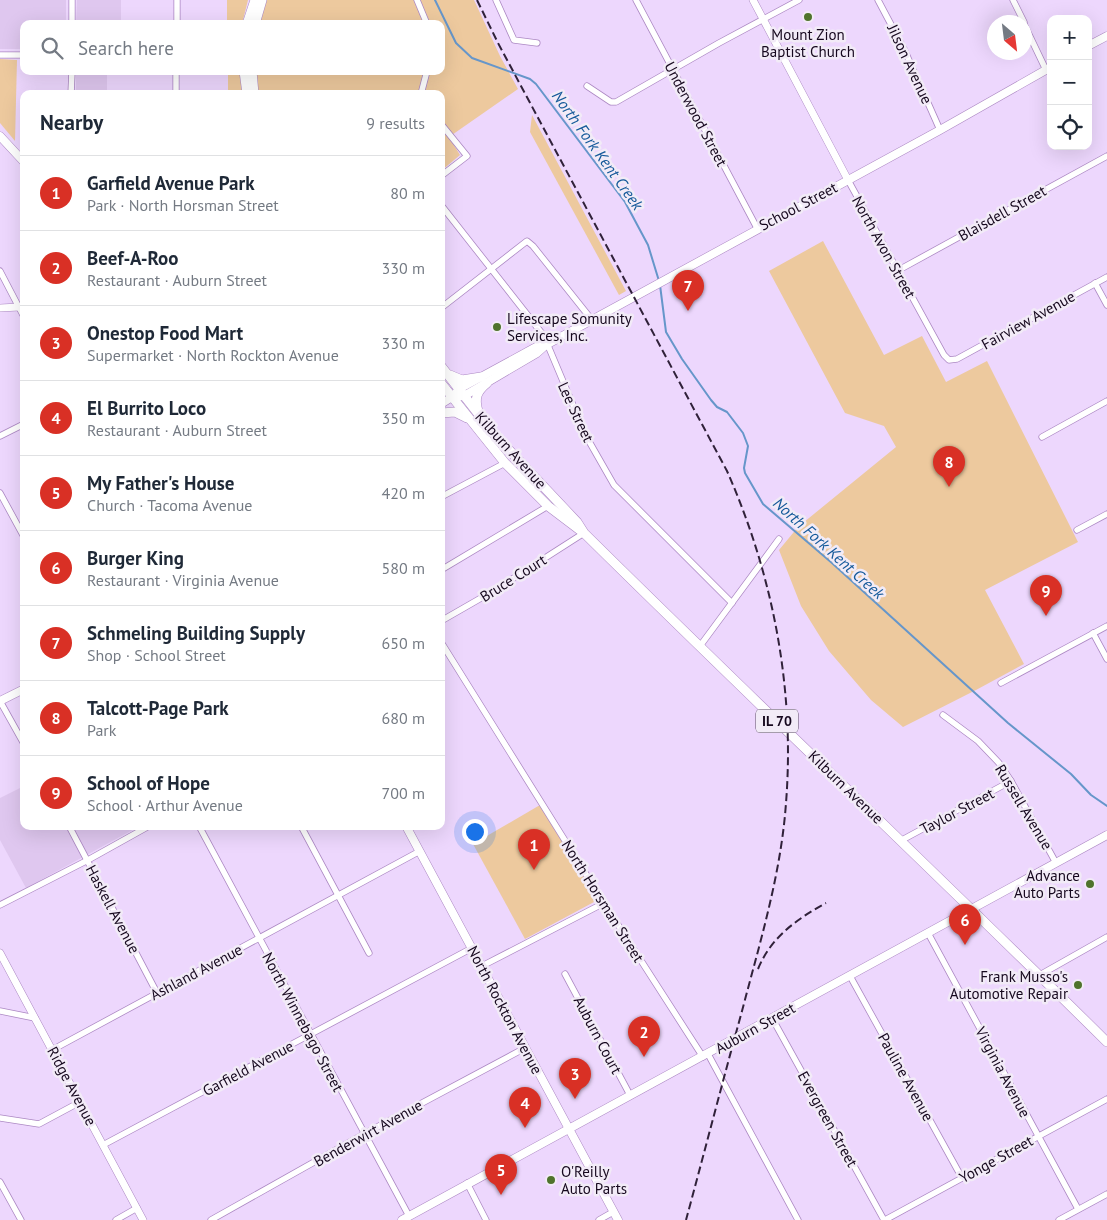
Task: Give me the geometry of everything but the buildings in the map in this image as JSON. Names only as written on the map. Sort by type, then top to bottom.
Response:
[{"type":"main road","points":[[250,20],[251,0]]},
{"type":"main road","points":[[251,20],[255,0]]},
{"type":"main road","points":[[252,20],[262,0]]},
{"type":"main road","points":[[1092,44],[1107,36]]},
{"type":"main road","name":"School Street","points":[[445,401],[484,380],[536,347],[546,345],[651,288],[1047,70]]},
{"type":"main road","points":[[245,75],[246,90]]},
{"type":"main road","points":[[252,75],[254,90]]},
{"type":"main road","points":[[0,136],[20,158]]},
{"type":"main road","points":[[445,370],[452,377],[462,380],[484,380],[476,398],[480,416]]},
{"type":"main road","name":"Kilburn Avenue","points":[[445,371],[494,434],[577,522],[584,533],[902,840],[1038,976],[1106,1039]]},
{"type":"main road","name":"Kilburn Avenue","points":[[445,388],[505,463],[548,506],[584,533]]},
{"type":"main road","points":[[445,413],[455,412],[470,420]]},
{"type":"main road","points":[[0,701],[20,691]]},
{"type":"main road","name":"North Rockton Avenue","points":[[408,830],[618,1220]]},
{"type":"main road","name":"Auburn Street","points":[[405,1218],[1107,835]]},
{"type":"street","points":[[72,0],[72,20]]},
{"type":"street","points":[[177,0],[177,20]]},
{"type":"street","points":[[417,0],[425,20]]},
{"type":"street","points":[[496,0],[514,40],[537,43]]},
{"type":"street","name":"Underwood Street","points":[[636,0],[757,228]]},
{"type":"street","name":"North Avon Street","points":[[752,0],[897,271],[944,355],[949,360]]},
{"type":"street","points":[[587,86],[611,102],[616,102],[672,69],[799,0]]},
{"type":"street","name":"Jilson Avenue","points":[[878,0],[904,48],[940,130]]},
{"type":"street","points":[[1014,0],[1021,15]]},
{"type":"street","points":[[1032,38],[1047,67]]},
{"type":"street","points":[[0,55],[20,56]]},
{"type":"street","points":[[71,90],[72,75]]},
{"type":"street","points":[[176,75],[176,90]]},
{"type":"street","points":[[422,90],[427,75]]},
{"type":"street","points":[[445,129],[467,156],[445,173]]},
{"type":"street","name":"Blaisdell Street","points":[[897,271],[1107,156]]},
{"type":"street","name":"Lee Street","points":[[445,210],[541,332],[586,436],[614,485],[732,603]]},
{"type":"street","points":[[445,305],[527,241],[538,252],[592,320]]},
{"type":"street","points":[[0,272],[20,304]]},
{"type":"street","name":"Fairview Avenue","points":[[949,360],[957,359],[1107,277]]},
{"type":"street","points":[[1095,283],[1107,305]]},
{"type":"street","points":[[0,308],[20,306]]},
{"type":"street","points":[[1042,437],[1107,401]]},
{"type":"street","points":[[0,436],[20,426]]},
{"type":"street","points":[[445,495],[505,463]]},
{"type":"street","points":[[0,493],[20,530]]},
{"type":"street","points":[[445,568],[548,506]]},
{"type":"street","points":[[1077,530],[1107,514]]},
{"type":"street","name":"Bruce Court","points":[[445,620],[584,533]]},
{"type":"street","points":[[700,646],[779,539]]},
{"type":"street","points":[[1001,683],[1107,626]]},
{"type":"street","points":[[1093,633],[1107,659]]},
{"type":"street","name":"North Horsman Street","points":[[445,648],[604,903],[706,1055],[798,1220]]},
{"type":"street","points":[[0,701],[20,737]]},
{"type":"street","name":"Russell Avenue","points":[[943,716],[978,741],[999,763],[1011,781],[1056,863]]},
{"type":"street","name":"Taylor Street","points":[[902,840],[1011,781]]},
{"type":"street","name":"Haskell Avenue","points":[[71,830],[157,993]]},
{"type":"street","points":[[0,905],[142,830]]},
{"type":"street","name":"North Winnebago Street","points":[[201,830],[364,1134],[405,1218]]},
{"type":"street","points":[[303,830],[337,896],[369,952]]},
{"type":"street","name":"Ashland Avenue","points":[[52,1050],[420,851]]},
{"type":"street","points":[[482,966],[604,903]]},
{"type":"street","name":"Virginia Avenue","points":[[928,933],[1078,1210]]},
{"type":"street","points":[[1038,976],[1107,937]]},
{"type":"street","name":"Garfield Avenue","points":[[103,1145],[472,948]]},
{"type":"street","name":"Ridge Avenue","points":[[0,952],[144,1220]]},
{"type":"street","name":"Auburn Court","points":[[565,974],[630,1095]]},
{"type":"street","name":"Pauline Avenue","points":[[850,976],[962,1178]]},
{"type":"street","points":[[0,1011],[35,1018]]},
{"type":"street","name":"Evergreen Street","points":[[772,1018],[884,1220]]},
{"type":"street","name":"Benderwirt Avenue","points":[[211,1220],[364,1134],[526,1048]]},
{"type":"street","name":"Yonge Street","points":[[884,1220],[1107,1099]]},
{"type":"street","points":[[0,1118],[39,1124],[80,1102]]},
{"type":"street","points":[[0,1182],[20,1220]]},
{"type":"street","points":[[467,1184],[486,1220]]},
{"type":"street","points":[[1059,1220],[1107,1194]]},
{"type":"street","points":[[116,1220],[137,1208]]},
{"type":"street","points":[[599,1220],[613,1212]]},
{"type":"shaded area","points":[[0,0],[66,0],[66,20],[20,20],[20,49],[0,49]]},
{"type":"shaded area","points":[[77,0],[121,0],[121,20],[76,20]]},
{"type":"shaded area","points":[[227,0],[248,0],[243,20],[227,20]]},
{"type":"shaded area","points":[[266,0],[474,0],[500,56],[518,89],[449,137],[460,155],[445,168],[445,90],[257,90],[256,75],[445,75],[445,20],[260,20]]},
{"type":"shaded area","points":[[0,59],[17,60],[15,141],[0,123]]},
{"type":"shaded area","points":[[76,75],[107,75],[107,90],[76,90]]},
{"type":"shaded area","points":[[228,75],[241,75],[243,90],[228,90]]},
{"type":"shaded area","points":[[532,115],[626,291],[619,295],[530,132]]},
{"type":"shaded area","points":[[823,241],[884,355],[922,336],[946,382],[987,361],[1078,542],[985,590],[1024,664],[903,727],[871,700],[829,651],[801,606],[779,550],[798,527],[896,447],[884,426],[845,413],[769,271]]},
{"type":"shaded area","points":[[20,788],[20,830],[133,830],[26,888],[0,840],[0,798]]},
{"type":"shaded area","points":[[540,805],[597,899],[525,939],[473,844]]},
{"type":"waterway","name":"North Fork Kent Creek","points":[[435,0],[445,20]]},
{"type":"waterway","name":"North Fork Kent Creek","points":[[445,20],[456,43],[472,58],[530,79],[536,84],[625,202],[648,245],[659,281]]},
{"type":"waterway","name":"North Fork Kent Creek","points":[[660,285],[666,332],[682,359],[711,400],[717,407],[727,412],[743,433],[748,446],[744,468],[745,473],[763,504],[832,563],[1008,723],[1071,774],[1091,795],[1107,806]]},
{"type":"railway","points":[[477,0],[498,43],[727,471],[757,551],[777,633],[787,718],[788,760],[786,803],[780,856],[763,934],[686,1220]]},
{"type":"railway","points":[[758,969],[770,947],[786,930],[795,922],[826,903]]},
{"type":"place","name":"Mount Zion Baptist Church","points":[[808,17]]},
{"type":"place","name":"Schmeling Building Supply","points":[[688,311]]},
{"type":"place","name":"Lifescape Somunity Services, Inc.","points":[[497,327]]},
{"type":"place","name":"Talcott-Page Park","points":[[949,487]]},
{"type":"place","name":"School of Hope","points":[[1046,616]]},
{"type":"place","name":"Garfield Avenue Park","points":[[534,870]]},
{"type":"place","name":"Advance Auto Parts","points":[[1090,884]]},
{"type":"place","name":"Burger King","points":[[965,945]]},
{"type":"place","name":"Frank Musso's Automotive Repair","points":[[1078,985]]},
{"type":"place","name":"Beef-A-Roo","points":[[644,1057]]},
{"type":"place","name":"Onestop Food Mart","points":[[575,1099]]},
{"type":"place","name":"El Burrito Loco","points":[[525,1128]]},
{"type":"place","name":"O'Reilly Auto Parts","points":[[551,1180]]},
{"type":"place","name":"My Father's House","points":[[501,1195]]}]
